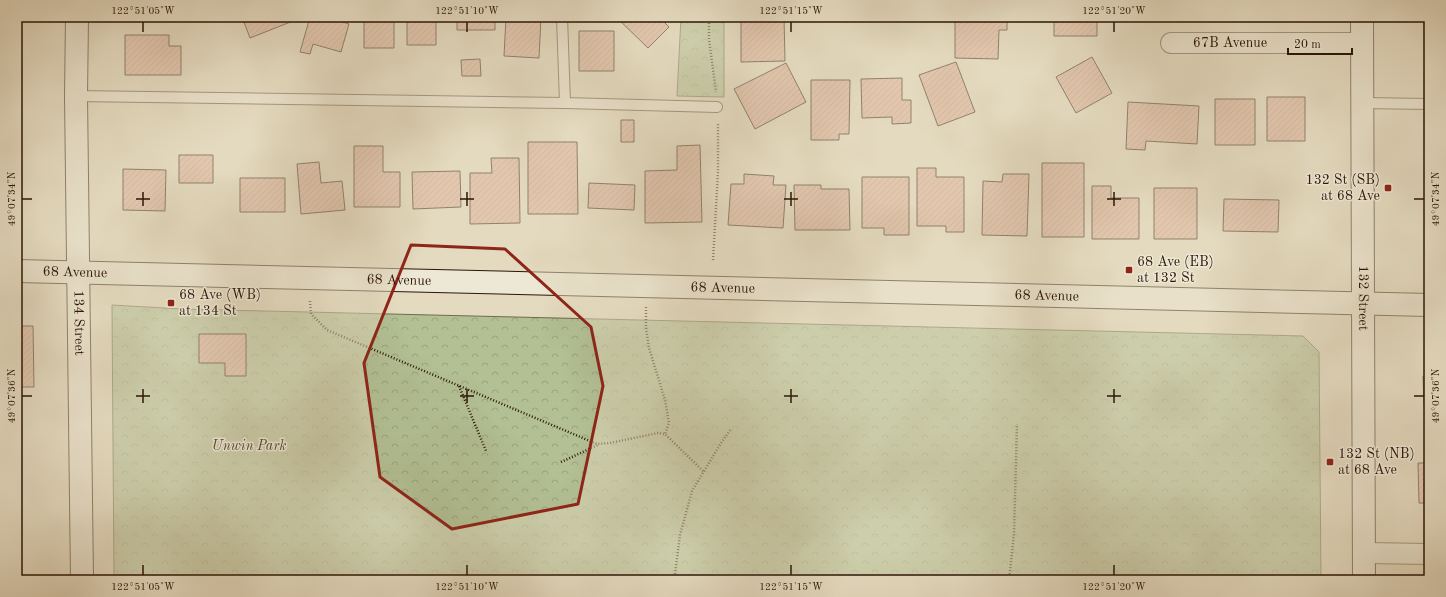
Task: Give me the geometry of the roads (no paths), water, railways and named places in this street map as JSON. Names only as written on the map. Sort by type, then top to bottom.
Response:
[{"type":"street","name":"134 Street","points":[[77,17],[76,96],[82,580]]},
{"type":"street","name":"132 Street","points":[[1362,17],[1364,580]]},
{"type":"street","name":"67B Avenue","points":[[1171,43],[1362,43]]},
{"type":"street","name":"68 Avenue","points":[[17,271],[1429,305]]},
{"type":"street","points":[[1364,553],[1429,554]]},
{"type":"lane","points":[[562,17],[565,103]]},
{"type":"lane","points":[[76,96],[565,103],[717,107]]},
{"type":"lane","points":[[1362,103],[1429,104]]},
{"type":"place","name":"132 St (SB) at 68 Ave","points":[[1388,188]]},
{"type":"place","name":"68 Ave (EB) at 132 St","points":[[1129,270]]},
{"type":"place","name":"68 Ave (WB) at 134 St","points":[[171,303]]},
{"type":"place","name":"132 St (NB) at 68 Ave","points":[[1330,462]]},
{"type":"park label","name":"Unwin Park","points":[[249,446]]}]
